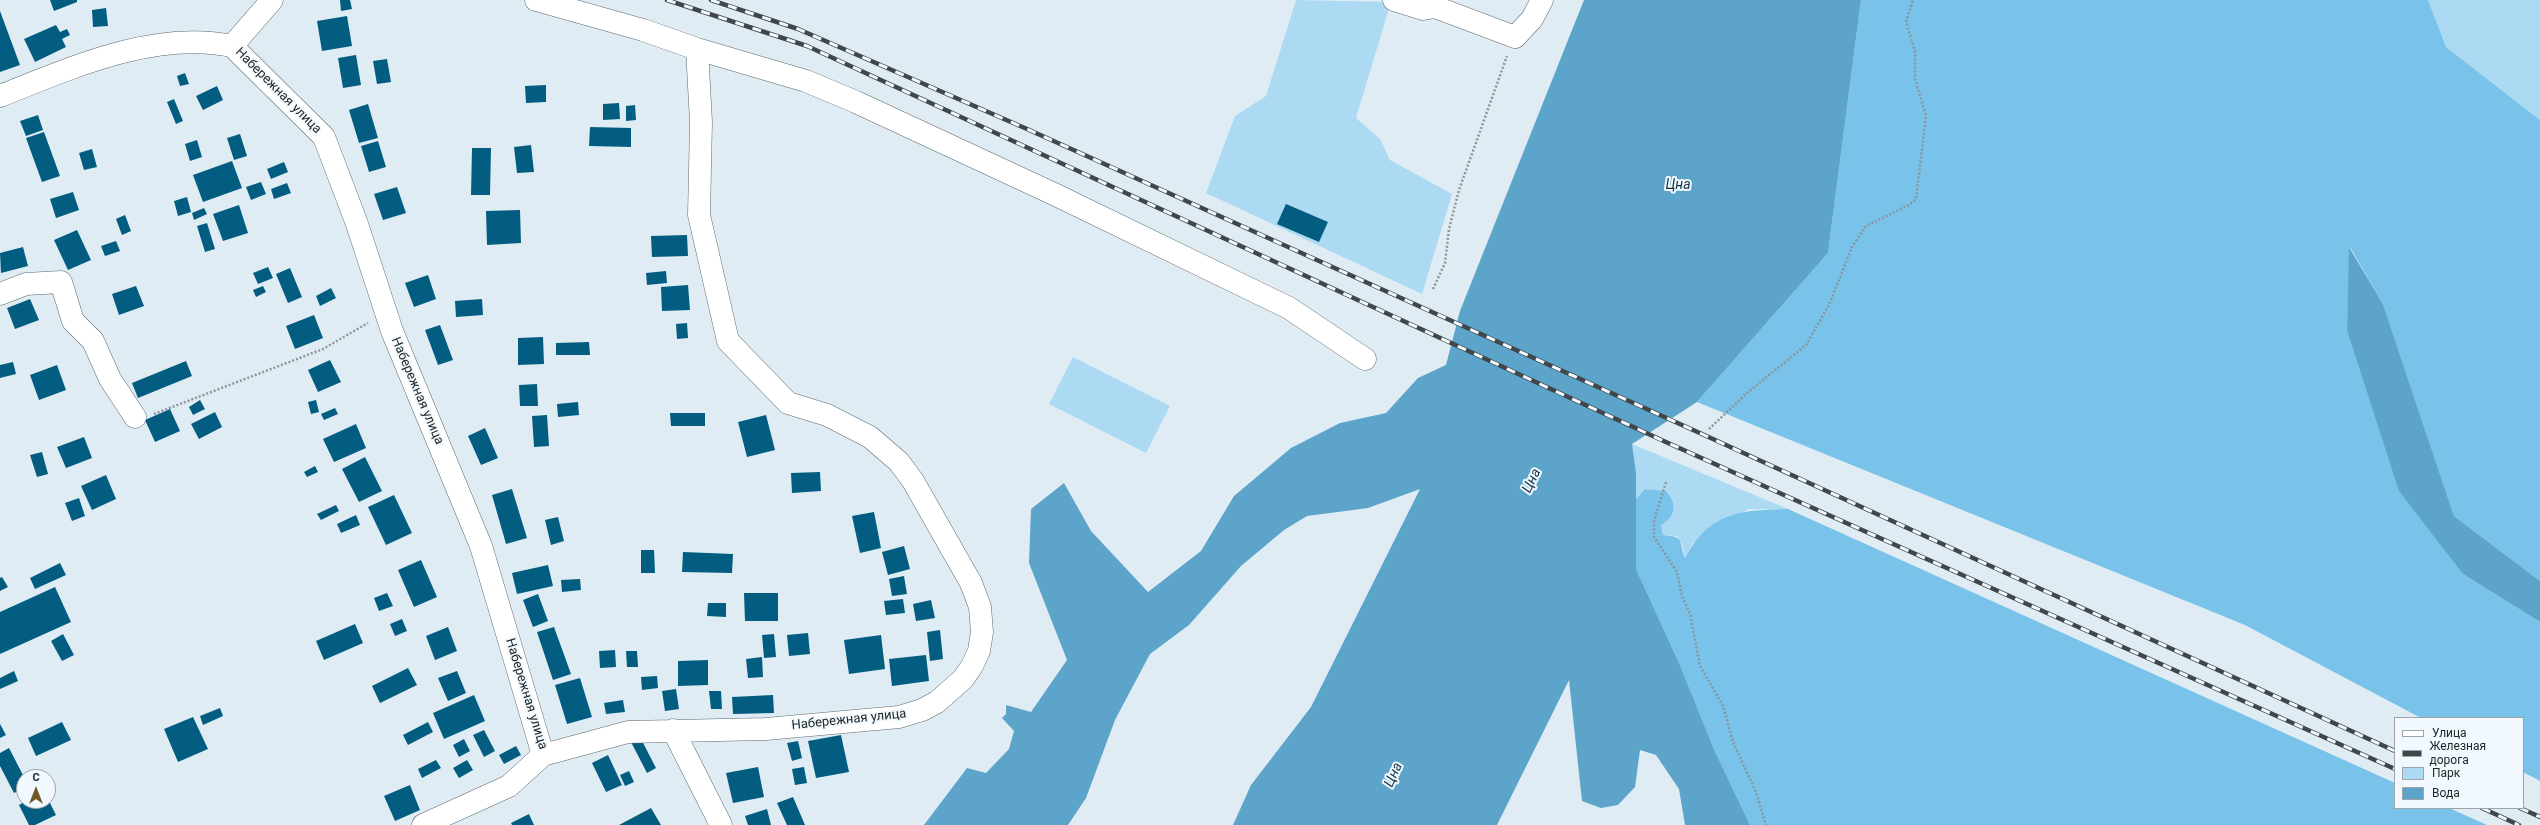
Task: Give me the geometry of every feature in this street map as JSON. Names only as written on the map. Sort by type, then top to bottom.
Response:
[{"type":"street","points":[[0,96],[97,59],[148,47],[206,41],[232,46],[272,0]]},
{"type":"street","points":[[536,0],[643,30],[697,49],[806,81],[1056,195],[1289,308],[1365,359]]},
{"type":"street","points":[[1394,0],[1423,9],[1435,7],[1515,37],[1532,19],[1542,0]]},
{"type":"street","name":"Набережная улица","points":[[232,46],[324,137],[357,224],[386,313],[481,546],[543,755],[628,732],[766,729],[899,717],[922,710],[937,702],[963,679],[972,666],[979,650],[982,632],[980,607],[971,583],[913,481],[899,462],[870,437],[827,415],[788,403],[728,341],[699,215],[701,122],[697,49]]},
{"type":"street","points":[[0,294],[26,284],[61,282],[73,321],[94,341],[110,379],[135,417]]},
{"type":"street","points":[[672,730],[721,825]]},
{"type":"street","points":[[423,825],[509,786],[543,755]]},
{"type":"path","points":[[1708,428],[1747,393],[1806,345],[1829,305],[1852,247],[1866,226],[1909,205],[1916,199],[1926,116],[1915,80],[1916,51],[1906,22],[1913,0]]},
{"type":"path","points":[[1433,289],[1445,263],[1449,229],[1459,190],[1515,37]]},
{"type":"path","points":[[135,417],[142,419],[323,349],[386,313]]},
{"type":"path","points":[[1666,482],[1654,521],[1654,537],[1673,562],[1677,572],[1682,596],[1690,614],[1700,666],[1723,706],[1733,742],[1756,792],[1766,825]]},
{"type":"green space","points":[[1296,0],[1391,2],[1356,118],[1380,139],[1390,160],[1452,194],[1422,294],[1206,193],[1235,116],[1266,96]]},
{"type":"green space","points":[[2428,0],[2540,0],[2540,120],[2446,47]]},
{"type":"green space","points":[[1073,357],[1170,406],[1146,453],[1049,404]]},
{"type":"green space","points":[[1632,444],[1788,509],[1749,509],[1693,543],[1685,558],[1682,543],[1677,536],[1663,535],[1661,525],[1666,491],[1645,489],[1636,499]]},
{"type":"shaded area","points":[[1861,0],[2428,0],[2446,47],[2540,120],[2540,581],[2454,516],[2383,304],[2350,247],[2347,330],[2463,574],[2540,622],[2540,781],[2524,773],[2524,717],[2419,717],[2245,625],[1697,402],[1828,253]]},
{"type":"shaded area","points":[[1645,489],[1666,491],[1672,501],[1673,510],[1666,522],[1661,525],[1663,535],[1675,537],[1680,540],[1685,558],[1694,543],[1705,531],[1728,517],[1755,511],[1788,509],[2394,783],[2394,809],[2451,809],[2487,825],[1750,825],[1713,747],[1680,665],[1636,569],[1636,499]]},
{"type":"water","name":"Цна","points":[[1584,0],[1861,0],[1828,253],[1697,402],[1632,444],[1636,473],[1636,569],[1680,665],[1713,747],[1750,825],[1685,825],[1679,789],[1656,755],[1640,750],[1635,787],[1618,805],[1601,808],[1582,801],[1569,680],[1497,825],[1233,825],[1251,785],[1311,707],[1420,489],[1368,508],[1307,516],[1284,530],[1241,566],[1189,625],[1150,654],[1115,720],[1086,798],[1068,825],[924,825],[967,768],[986,773],[1009,749],[1014,731],[1002,718],[1006,714],[1006,705],[1031,712],[1067,660],[1029,563],[1031,509],[1064,483],[1091,531],[1148,592],[1201,551],[1234,496],[1291,448],[1340,423],[1386,413],[1418,378],[1446,365],[1460,311]]},
{"type":"water","points":[[2349,247],[2383,304],[2454,516],[2540,581],[2540,622],[2463,574],[2399,491],[2347,330]]},
{"type":"building","points":[[50,0],[77,0],[77,2],[54,11]]},
{"type":"building","points":[[340,0],[350,0],[352,9],[341,11]]},
{"type":"building","points":[[106,8],[108,26],[93,27],[92,10]]},
{"type":"building","points":[[0,11],[20,65],[0,72]]},
{"type":"building","points":[[347,16],[352,46],[322,51],[317,21]]},
{"type":"building","points":[[56,25],[60,32],[67,29],[70,35],[62,39],[66,47],[35,62],[24,39]]},
{"type":"building","points":[[356,55],[361,85],[343,88],[338,58]]},
{"type":"building","points":[[387,59],[391,82],[377,84],[373,61]]},
{"type":"building","points":[[185,73],[189,84],[180,86],[177,76]]},
{"type":"building","points":[[546,85],[546,102],[526,103],[525,86]]},
{"type":"building","points":[[217,86],[223,100],[203,110],[196,96]]},
{"type":"building","points":[[174,99],[183,121],[176,124],[167,102]]},
{"type":"building","points":[[619,103],[620,119],[603,120],[603,104]]},
{"type":"building","points":[[368,104],[378,138],[359,143],[349,110]]},
{"type":"building","points":[[635,105],[636,120],[626,121],[626,106]]},
{"type":"building","points":[[38,115],[43,130],[26,136],[20,121]]},
{"type":"building","points":[[590,127],[631,128],[631,147],[589,146]]},
{"type":"building","points":[[44,132],[60,176],[42,182],[26,138]]},
{"type":"building","points":[[240,134],[247,156],[234,160],[227,138]]},
{"type":"building","points":[[197,140],[202,157],[190,161],[185,144]]},
{"type":"building","points":[[378,141],[386,167],[369,172],[361,146]]},
{"type":"building","points":[[531,145],[534,172],[517,173],[514,147]]},
{"type":"building","points":[[472,148],[491,148],[490,195],[471,195]]},
{"type":"building","points":[[92,149],[97,167],[84,170],[79,153]]},
{"type":"building","points":[[232,161],[242,188],[203,202],[193,175]]},
{"type":"building","points":[[284,162],[288,172],[271,179],[267,169]]},
{"type":"building","points":[[261,182],[266,194],[251,200],[246,187]]},
{"type":"building","points":[[287,183],[291,193],[274,199],[271,189]]},
{"type":"building","points":[[397,187],[406,213],[383,220],[374,194]]},
{"type":"building","points":[[73,192],[79,210],[56,218],[50,199]]},
{"type":"building","points":[[187,197],[191,212],[178,216],[174,201]]},
{"type":"building","points":[[1286,204],[1328,222],[1319,242],[1277,224]]},
{"type":"building","points":[[239,205],[248,233],[223,241],[213,214]]},
{"type":"building","points":[[204,208],[207,214],[194,220],[192,213]]},
{"type":"building","points":[[520,210],[521,243],[487,245],[486,211]]},
{"type":"building","points":[[125,215],[131,231],[122,235],[116,219]]},
{"type":"building","points":[[207,223],[215,249],[205,252],[197,226]]},
{"type":"building","points":[[77,230],[91,260],[68,270],[54,240]]},
{"type":"building","points":[[687,235],[688,256],[652,257],[651,236]]},
{"type":"building","points":[[116,241],[120,251],[105,256],[101,246]]},
{"type":"building","points":[[23,247],[28,266],[1,273],[0,253]]},
{"type":"building","points":[[268,267],[273,278],[258,284],[253,273]]},
{"type":"building","points":[[290,268],[302,297],[288,303],[276,274]]},
{"type":"building","points":[[666,271],[667,283],[647,285],[646,273]]},
{"type":"building","points":[[428,275],[436,299],[414,307],[405,283]]},
{"type":"building","points":[[688,285],[690,310],[662,311],[661,287]]},
{"type":"building","points":[[136,286],[144,306],[119,315],[112,294]]},
{"type":"building","points":[[263,286],[266,292],[256,297],[253,290]]},
{"type":"building","points":[[331,288],[336,298],[320,306],[316,296]]},
{"type":"building","points":[[30,299],[39,320],[15,329],[7,308]]},
{"type":"building","points":[[482,299],[483,315],[456,317],[455,301]]},
{"type":"building","points":[[314,315],[323,338],[295,349],[286,326]]},
{"type":"building","points":[[687,323],[688,338],[677,339],[676,324]]},
{"type":"building","points":[[440,325],[453,360],[438,365],[425,330]]},
{"type":"building","points":[[543,337],[544,364],[518,365],[518,338]]},
{"type":"building","points":[[589,342],[590,355],[556,355],[556,343]]},
{"type":"building","points":[[330,360],[341,382],[318,392],[308,370]]},
{"type":"building","points":[[186,361],[192,376],[138,398],[132,383]]},
{"type":"building","points":[[13,362],[16,374],[0,378],[0,365]]},
{"type":"building","points":[[57,365],[66,390],[39,400],[30,375]]},
{"type":"building","points":[[537,384],[538,406],[520,406],[519,385]]},
{"type":"building","points":[[200,400],[205,409],[193,415],[189,407]]},
{"type":"building","points":[[316,400],[319,412],[311,414],[308,402]]},
{"type":"building","points":[[578,402],[579,415],[558,417],[557,404]]},
{"type":"building","points":[[335,408],[338,414],[324,420],[321,414]]},
{"type":"building","points":[[170,409],[180,431],[155,442],[145,420]]},
{"type":"building","points":[[215,412],[222,427],[199,439],[191,424]]},
{"type":"building","points":[[670,413],[705,413],[705,426],[671,426]]},
{"type":"building","points":[[547,415],[549,446],[534,447],[532,416]]},
{"type":"building","points":[[766,415],[775,450],[747,457],[738,422]]},
{"type":"building","points":[[356,424],[366,448],[334,462],[323,439]]},
{"type":"building","points":[[485,428],[498,458],[481,465],[468,436]]},
{"type":"building","points":[[84,437],[92,458],[66,468],[57,447]]},
{"type":"building","points":[[42,452],[48,474],[37,477],[30,455]]},
{"type":"building","points":[[365,457],[382,491],[359,502],[342,469]]},
{"type":"building","points":[[315,466],[318,472],[307,477],[304,472]]},
{"type":"building","points":[[820,472],[821,491],[792,493],[791,473]]},
{"type":"building","points":[[106,475],[116,499],[92,510],[81,486]]},
{"type":"building","points":[[512,489],[527,538],[506,544],[492,495]]},
{"type":"building","points":[[394,495],[412,533],[386,545],[368,507]]},
{"type":"building","points":[[79,498],[85,516],[72,521],[65,503]]},
{"type":"building","points":[[336,505],[339,511],[321,520],[317,514]]},
{"type":"building","points":[[874,512],[881,548],[860,553],[852,516]]},
{"type":"building","points":[[356,515],[360,525],[341,533],[337,524]]},
{"type":"building","points":[[558,517],[564,541],[551,545],[545,520]]},
{"type":"building","points":[[904,546],[910,569],[888,575],[882,552]]},
{"type":"building","points":[[641,550],[654,550],[655,573],[641,573]]},
{"type":"building","points":[[683,552],[733,554],[732,573],[682,572]]},
{"type":"building","points":[[421,560],[437,597],[414,607],[398,570]]},
{"type":"building","points":[[60,563],[66,575],[35,589],[30,578]]},
{"type":"building","points":[[548,565],[553,586],[517,594],[512,573]]},
{"type":"building","points":[[904,576],[907,594],[892,596],[889,579]]},
{"type":"building","points":[[2,577],[8,587],[0,591],[0,578]]},
{"type":"building","points":[[580,579],[581,590],[562,592],[561,580]]},
{"type":"building","points":[[55,587],[71,622],[0,654],[0,612]]},
{"type":"building","points":[[387,593],[393,606],[379,611],[374,598]]},
{"type":"building","points":[[744,593],[778,593],[778,621],[745,621]]},
{"type":"building","points":[[538,594],[548,621],[533,627],[523,600]]},
{"type":"building","points":[[903,599],[905,613],[886,615],[884,601]]},
{"type":"building","points":[[931,600],[935,618],[916,621],[913,604]]},
{"type":"building","points":[[708,603],[726,603],[726,617],[707,616]]},
{"type":"building","points":[[402,619],[407,631],[395,636],[390,624]]},
{"type":"building","points":[[355,624],[363,643],[324,660],[316,641]]},
{"type":"building","points":[[448,627],[457,651],[435,660],[426,636]]},
{"type":"building","points":[[554,627],[571,674],[553,680],[537,632]]},
{"type":"building","points":[[940,630],[943,659],[930,661],[927,632]]},
{"type":"building","points":[[808,633],[810,654],[789,656],[787,635]]},
{"type":"building","points":[[63,634],[74,655],[62,661],[51,641]]},
{"type":"building","points":[[774,634],[776,657],[764,658],[762,635]]},
{"type":"building","points":[[881,635],[885,669],[849,674],[844,640]]},
{"type":"building","points":[[615,650],[616,667],[600,668],[599,651]]},
{"type":"building","points":[[626,651],[637,651],[638,667],[627,667]]},
{"type":"building","points":[[926,655],[929,681],[892,686],[889,659]]},
{"type":"building","points":[[762,657],[763,677],[748,678],[746,659]]},
{"type":"building","points":[[708,660],[708,685],[678,686],[678,661]]},
{"type":"building","points":[[408,668],[417,685],[380,703],[372,686]]},
{"type":"building","points":[[14,671],[18,681],[0,689],[0,678]]},
{"type":"building","points":[[457,671],[466,693],[448,701],[438,678]]},
{"type":"building","points":[[657,676],[658,688],[642,690],[641,677]]},
{"type":"building","points":[[580,678],[592,717],[567,724],[555,685]]},
{"type":"building","points":[[676,689],[679,709],[665,711],[662,691]]},
{"type":"building","points":[[709,691],[721,691],[722,709],[711,709]]},
{"type":"building","points":[[474,695],[485,721],[444,739],[433,713]]},
{"type":"building","points":[[773,695],[774,713],[733,714],[732,697]]},
{"type":"building","points":[[623,700],[625,712],[606,714],[604,703]]},
{"type":"building","points":[[220,708],[223,716],[203,725],[200,716]]},
{"type":"building","points":[[193,717],[208,749],[178,762],[164,729]]},
{"type":"building","points":[[62,722],[71,740],[36,756],[28,738]]},
{"type":"building","points":[[428,722],[433,732],[408,745],[403,735]]},
{"type":"building","points":[[0,724],[6,735],[0,738]]},
{"type":"building","points":[[484,730],[495,751],[484,757],[473,735]]},
{"type":"building","points":[[841,735],[849,772],[816,778],[808,741]]},
{"type":"building","points":[[640,737],[656,768],[647,773],[631,742]]},
{"type":"building","points":[[464,739],[470,751],[459,757],[453,745]]},
{"type":"building","points":[[798,741],[802,758],[792,761],[787,743]]},
{"type":"building","points":[[516,746],[521,755],[504,764],[499,755]]},
{"type":"building","points":[[9,748],[20,769],[16,769],[16,792],[14,793],[0,766],[0,753]]},
{"type":"building","points":[[608,755],[622,785],[606,792],[592,763]]},
{"type":"building","points":[[436,760],[441,768],[422,778],[418,769]]},
{"type":"building","points":[[467,760],[473,770],[459,778],[453,768]]},
{"type":"building","points":[[758,767],[764,797],[733,803],[726,773]]},
{"type":"building","points":[[804,767],[807,783],[795,785],[792,769]]},
{"type":"building","points":[[629,771],[634,782],[625,786],[620,775]]},
{"type":"building","points":[[410,785],[420,810],[395,821],[384,796]]},
{"type":"building","points":[[793,797],[805,825],[787,825],[777,803]]},
{"type":"building","points":[[651,808],[661,825],[619,825]]},
{"type":"building","points":[[21,809],[53,809],[56,815],[35,825],[29,825]]},
{"type":"building","points":[[767,809],[771,825],[748,825],[745,816]]},
{"type":"building","points":[[529,814],[534,825],[512,825],[511,823]]},
{"type":"railway","points":[[667,0],[807,46],[1668,443],[2394,769]]},
{"type":"railway","points":[[711,0],[798,29],[1027,129],[1702,434],[2394,751]]},
{"type":"railway","points":[[2484,809],[2519,825]]},
{"type":"railway","points":[[2522,809],[2540,817]]}]
